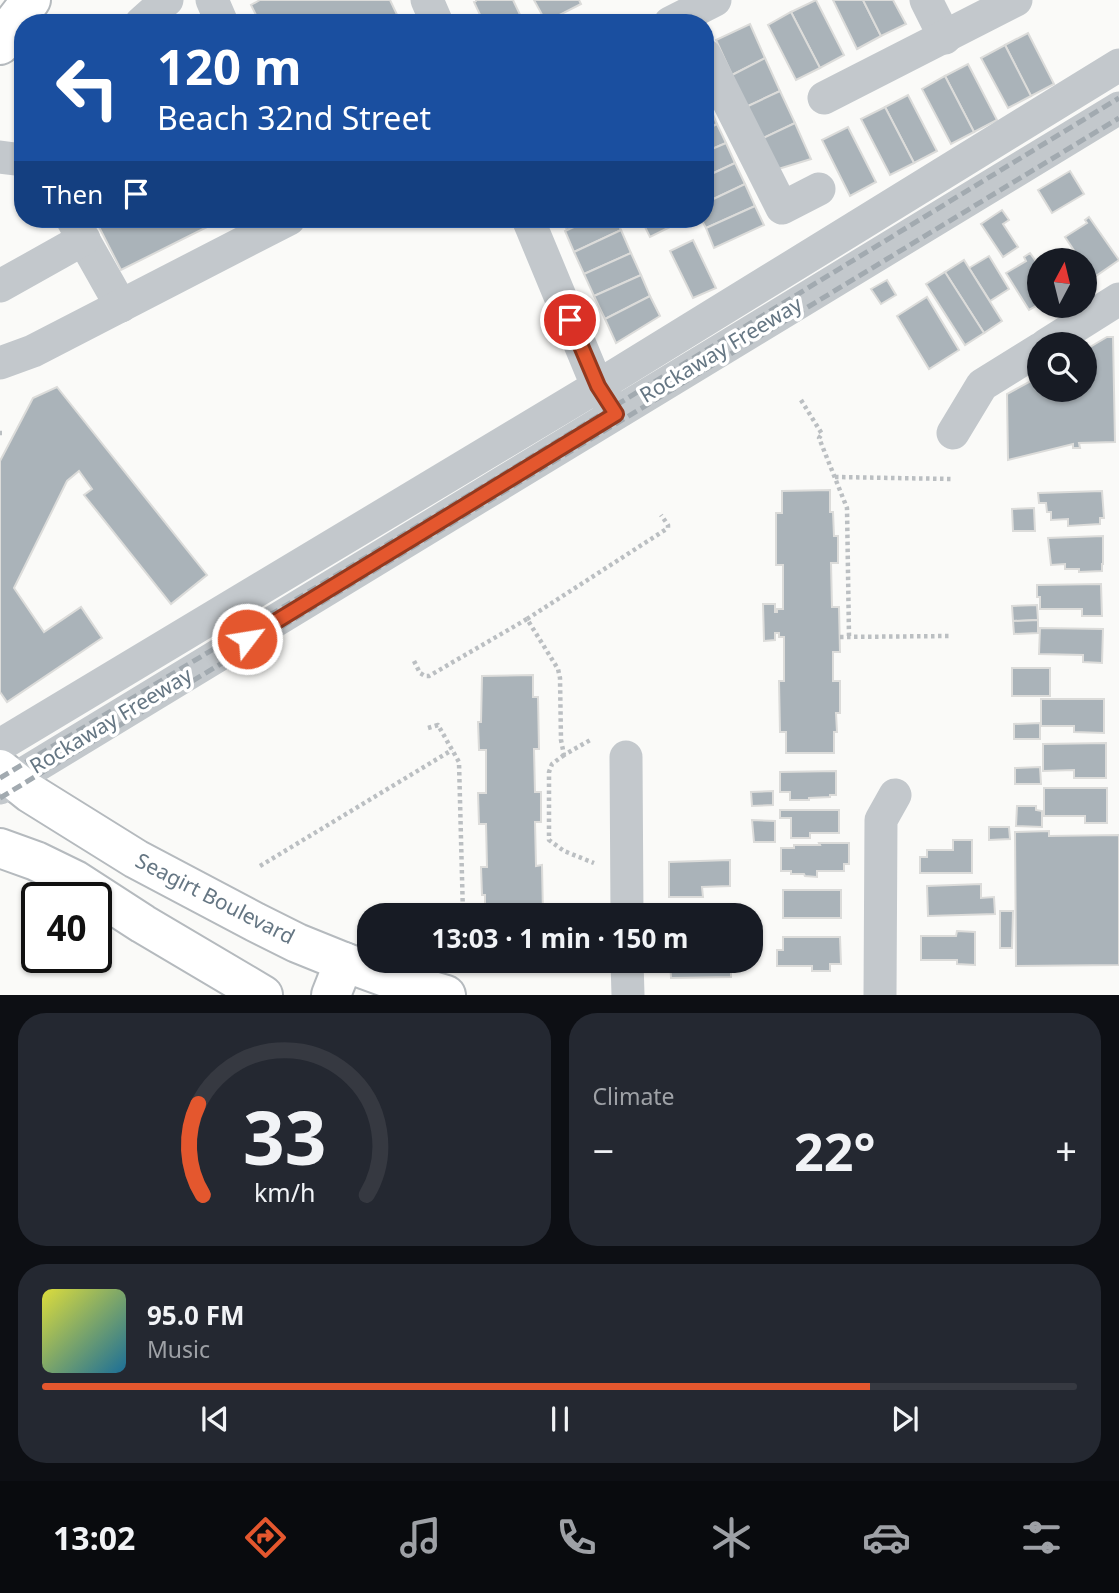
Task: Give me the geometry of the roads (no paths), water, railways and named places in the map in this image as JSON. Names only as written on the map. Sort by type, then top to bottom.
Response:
[{"type":"main road","points":[[20,14],[31,0]]},
{"type":"main road","points":[[0,45],[14,23]]},
{"type":"main road","name":"Seagirt Boulevard","points":[[5,779],[146,864],[297,943],[338,978],[388,978],[446,995]]},
{"type":"main road","points":[[0,848],[36,861],[75,880],[263,995]]},
{"type":"street","points":[[151,14],[167,0]]},
{"type":"street","points":[[691,14],[715,0]]},
{"type":"street","points":[[926,0],[945,38]]},
{"type":"street","points":[[824,98],[1016,0]]},
{"type":"street","name":"Rockaway Freeway","points":[[0,744],[598,386],[1119,65]]},
{"type":"street","points":[[714,73],[782,208],[819,189]]},
{"type":"street","name":"Rockaway Freeway","points":[[5,779],[616,414],[1119,108]]},
{"type":"street","points":[[0,363],[33,351],[272,228]]},
{"type":"street","points":[[532,228],[598,386],[616,414]]},
{"type":"street","points":[[0,286],[78,229],[121,306]]},
{"type":"street","points":[[1067,332],[1119,299]]},
{"type":"street","points":[[953,433],[982,385],[1027,357]]},
{"type":"street","points":[[626,757],[627,903]]},
{"type":"street","points":[[880,995],[881,820],[895,795]]},
{"type":"street","points":[[627,973],[628,995]]},
{"type":"railway","points":[[0,778],[1119,98]]},
{"type":"railway","points":[[0,798],[1119,118]]}]
